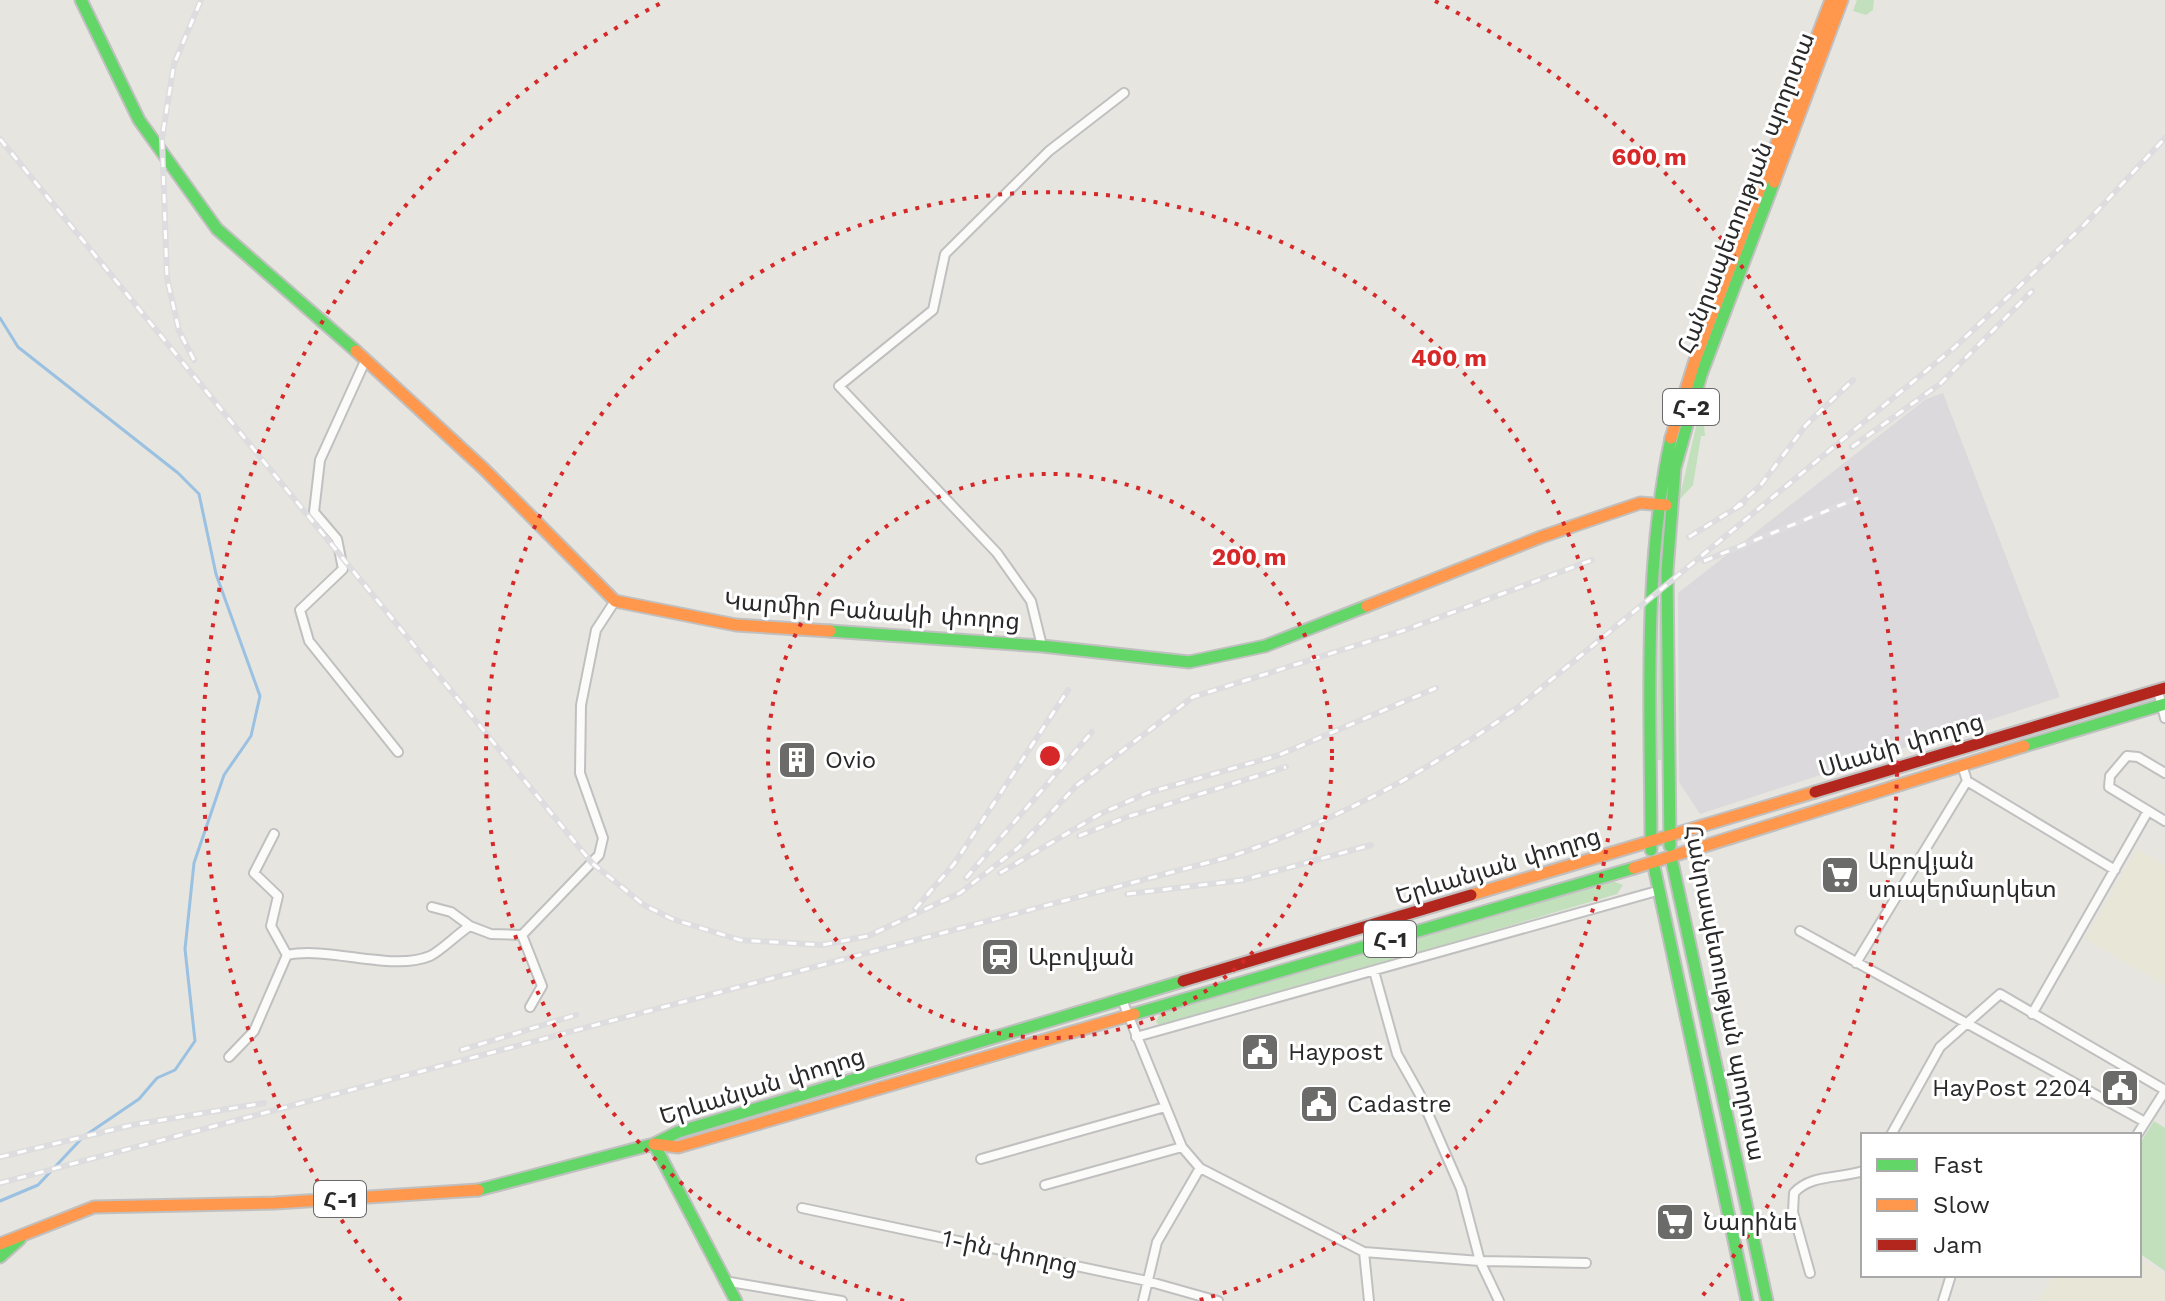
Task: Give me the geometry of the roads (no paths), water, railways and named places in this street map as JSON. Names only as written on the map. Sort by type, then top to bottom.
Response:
[{"type":"main road","points":[[81,0],[139,120],[217,229],[366,359],[484,469],[615,601]]},
{"type":"main road","name":"Հ-2","points":[[1657,503],[1672,433],[1696,357],[1831,0]]},
{"type":"main road","name":"Հանրապետության պողոտա","points":[[1767,1301],[1671,857],[1667,617],[1671,506],[1675,468],[1701,375],[1842,0]]},
{"type":"main road","name":"Կարմիր Բանակի փողոց","points":[[615,601],[736,625],[1042,646],[1189,662],[1265,646],[1541,537],[1640,503],[1671,506]]},
{"type":"main road","name":"Հանրապետության պողոտա","points":[[1657,503],[1651,596],[1650,844],[1657,891],[1747,1301]]},
{"type":"main road","name":"Սևանի փողոց","points":[[1650,844],[2161,690]]},
{"type":"main road","name":"Սևանի փողոց","points":[[1653,862],[2163,704]]},
{"type":"main road","name":"Երևանյան փողոց","points":[[654,1144],[678,1132],[1650,844]]},
{"type":"main road","name":"Երևանյան փողոց","points":[[654,1144],[678,1147],[1653,862]]},
{"type":"main road","points":[[654,1144],[736,1301]]},
{"type":"main road","name":"Հ-1","points":[[0,1244],[94,1207],[275,1203],[469,1192],[654,1144]]},
{"type":"main road","name":"Հ-1","points":[[0,1257],[25,1234]]},
{"type":"street","points":[[1042,646],[1031,601],[997,553],[839,386],[933,310],[945,254],[1049,151],[1124,93]]},
{"type":"street","points":[[366,359],[320,460],[314,512],[337,539],[343,569],[300,610],[309,641],[398,752]]},
{"type":"street","points":[[432,907],[451,912],[470,926],[491,934],[522,935],[599,855],[603,838],[580,773],[581,705],[596,630],[615,601]]},
{"type":"street","points":[[2161,690],[2165,718]]},
{"type":"street","points":[[2165,773],[2138,757],[2127,756],[2110,776],[2109,787],[2165,821]]},
{"type":"street","points":[[1962,765],[1967,781],[2115,870]]},
{"type":"street","points":[[1856,963],[1967,781]]},
{"type":"street","points":[[2032,1014],[2148,811]]},
{"type":"street","points":[[274,834],[254,873],[278,896],[271,926],[287,955]]},
{"type":"street","points":[[1136,1037],[1657,891]]},
{"type":"street","points":[[287,955],[306,951],[414,960],[432,956],[450,938],[470,926]]},
{"type":"street","points":[[1800,931],[2145,1122]]},
{"type":"street","points":[[522,935],[542,986],[530,1007]]},
{"type":"street","points":[[229,1057],[254,1031],[287,955]]},
{"type":"street","points":[[1374,971],[1397,1054],[1419,1093],[1461,1189],[1480,1261],[1499,1301]]},
{"type":"street","points":[[1892,1133],[1940,1047],[2000,994],[2165,1090],[2138,1133]]},
{"type":"street","points":[[1123,1002],[1182,1147],[1200,1168],[1364,1252],[1480,1261],[1586,1263]]},
{"type":"street","points":[[981,1159],[1165,1107]]},
{"type":"street","points":[[1045,1185],[1182,1147]]},
{"type":"street","points":[[1143,1301],[1157,1242],[1200,1168]]},
{"type":"street","points":[[1810,1273],[1793,1212],[1794,1193],[1809,1180],[1844,1177],[1861,1172]]},
{"type":"street","name":"1-ին փողոց","points":[[802,1208],[1147,1281],[1218,1301]]},
{"type":"street","points":[[1364,1252],[1369,1301]]},
{"type":"street","points":[[1943,1301],[1950,1277]]},
{"type":"street","points":[[724,1281],[842,1301]]},
{"type":"waterway","points":[[0,318],[18,347],[178,473],[199,494],[216,574],[260,696],[251,736],[224,775],[194,863],[185,949],[195,1041],[175,1070],[157,1078],[139,1099],[83,1137],[38,1185],[0,1201]]},
{"type":"railway","points":[[194,360],[179,331],[167,278],[162,138],[174,64],[201,0]]},
{"type":"railway","points":[[0,1183],[1229,857],[1344,811],[1448,754],[1517,708],[1955,347],[2084,225],[2165,138]]},
{"type":"railway","points":[[0,139],[592,863],[644,905],[672,919],[740,940],[822,945],[868,936],[960,893],[1018,848],[1076,786],[1193,697],[1408,629],[1592,560]]},
{"type":"railway","points":[[1852,447],[1940,384],[2032,291]]},
{"type":"railway","points":[[1734,509],[1760,486],[1806,425],[1853,380]]},
{"type":"railway","points":[[1704,561],[1858,498]]},
{"type":"railway","points":[[1689,537],[1744,503]]},
{"type":"railway","points":[[1000,873],[1100,814],[1147,793],[1279,755],[1436,688]]},
{"type":"railway","points":[[915,909],[954,864],[1068,690]]},
{"type":"railway","points":[[966,878],[1092,732]]},
{"type":"railway","points":[[1079,836],[1127,817],[1286,767]]},
{"type":"railway","points":[[1127,894],[1243,880],[1371,845]]},
{"type":"railway","points":[[461,1050],[576,1015]]},
{"type":"railway","points":[[0,1157],[132,1125],[264,1103]]},
{"type":"place","name":"Ovio","points":[[797,760]]},
{"type":"place","name":"Աբովյան սուպերմարկետ","points":[[1840,875]]},
{"type":"place","name":"Աբովյան","points":[[1000,957]]},
{"type":"place","name":"Haypost","points":[[1260,1052]]},
{"type":"place","name":"HayPost 2204","points":[[2120,1088]]},
{"type":"place","name":"Cadastre","points":[[1319,1104]]},
{"type":"place","name":"Նարինե","points":[[1675,1222]]}]
